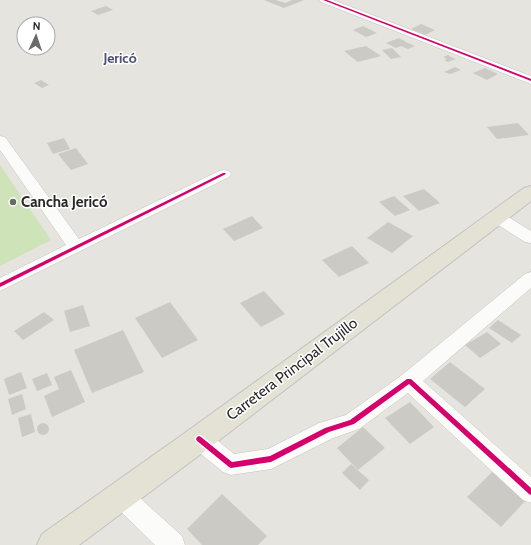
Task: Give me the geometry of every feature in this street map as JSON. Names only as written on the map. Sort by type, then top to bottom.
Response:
[{"type":"main road","name":"Carretera Principal Trujillo","points":[[53,545],[199,439],[531,192]]},
{"type":"street","points":[[324,0],[531,80]]},
{"type":"street","points":[[0,140],[76,247]]},
{"type":"street","points":[[0,285],[224,174]]},
{"type":"street","points":[[497,217],[531,238]]},
{"type":"street","points":[[199,439],[231,465],[271,459],[327,430],[352,422],[409,381],[531,278]]},
{"type":"street","points":[[409,381],[531,492]]},
{"type":"street","points":[[121,496],[173,545]]},
{"type":"green space","name":"Cancha Jericó","points":[[0,165],[51,240],[0,266]]},
{"type":"building","points":[[264,0],[276,0],[285,3],[292,0],[304,0],[284,8]]},
{"type":"building","points":[[106,6],[113,10],[98,15],[91,11]]},
{"type":"building","points":[[421,24],[435,30],[425,35],[411,29]]},
{"type":"building","points":[[363,26],[377,33],[366,37],[353,30]]},
{"type":"building","points":[[399,38],[415,46],[408,49],[401,46],[396,48],[386,43]]},
{"type":"building","points":[[366,46],[381,56],[358,62],[344,51]]},
{"type":"building","points":[[392,48],[401,57],[391,59],[382,50]]},
{"type":"building","points":[[448,55],[456,59],[448,62],[444,60],[447,59],[443,57]]},
{"type":"building","points":[[455,67],[461,70],[450,74],[444,72]]},
{"type":"building","points":[[485,68],[498,74],[487,80],[473,73]]},
{"type":"building","points":[[41,80],[49,85],[42,88],[34,83]]},
{"type":"building","points":[[518,123],[529,135],[497,139],[487,127]]},
{"type":"building","points":[[64,138],[70,149],[53,154],[47,143]]},
{"type":"building","points":[[76,148],[88,164],[71,170],[58,154]]},
{"type":"building","points":[[424,189],[440,203],[419,211],[403,196]]},
{"type":"building","points":[[394,196],[410,210],[395,216],[379,202]]},
{"type":"building","points":[[252,216],[263,228],[234,241],[223,229]]},
{"type":"building","points":[[388,222],[413,236],[392,253],[367,238]]},
{"type":"building","points":[[352,246],[369,263],[339,277],[322,260]]},
{"type":"building","points":[[264,291],[285,314],[261,327],[240,303]]},
{"type":"building","points":[[170,302],[198,340],[162,358],[135,318]]},
{"type":"building","points":[[83,305],[90,326],[70,332],[64,311]]},
{"type":"building","points":[[44,312],[54,320],[23,340],[14,331]]},
{"type":"building","points":[[498,320],[521,335],[512,343],[489,328]]},
{"type":"building","points":[[123,330],[144,372],[92,393],[74,350]]},
{"type":"building","points":[[487,332],[501,344],[480,358],[465,345]]},
{"type":"building","points":[[450,362],[485,389],[465,407],[430,379]]},
{"type":"building","points":[[71,370],[85,402],[52,417],[44,396],[59,389],[54,377]]},
{"type":"building","points":[[21,372],[27,388],[9,395],[4,379]]},
{"type":"building","points":[[47,373],[52,385],[37,391],[32,379]]},
{"type":"building","points":[[22,394],[26,409],[12,415],[8,399]]},
{"type":"building","points":[[410,402],[434,427],[410,444],[385,418]]},
{"type":"building","points":[[31,414],[35,432],[22,437],[18,418]]},
{"type":"building","points":[[41,423],[45,423],[49,429],[45,435],[41,435],[37,431],[37,427]]},
{"type":"building","points":[[363,427],[385,448],[358,470],[337,448]]},
{"type":"building","points":[[351,464],[369,480],[360,490],[342,473]]},
{"type":"building","points":[[494,470],[528,498],[501,527],[467,497]]},
{"type":"building","points":[[222,494],[267,536],[258,545],[202,545],[187,529]]},
{"type":"cycle path","points":[[324,0],[531,80]]},
{"type":"cycle path","points":[[0,285],[224,174]]},
{"type":"cycle path","points":[[199,439],[231,465],[271,459],[327,430],[352,422],[409,381],[531,492]]},
{"type":"place","name":"Cancha Jericó","points":[[13,202]]},
{"type":"district","name":"Jericó","points":[[120,58]]}]
